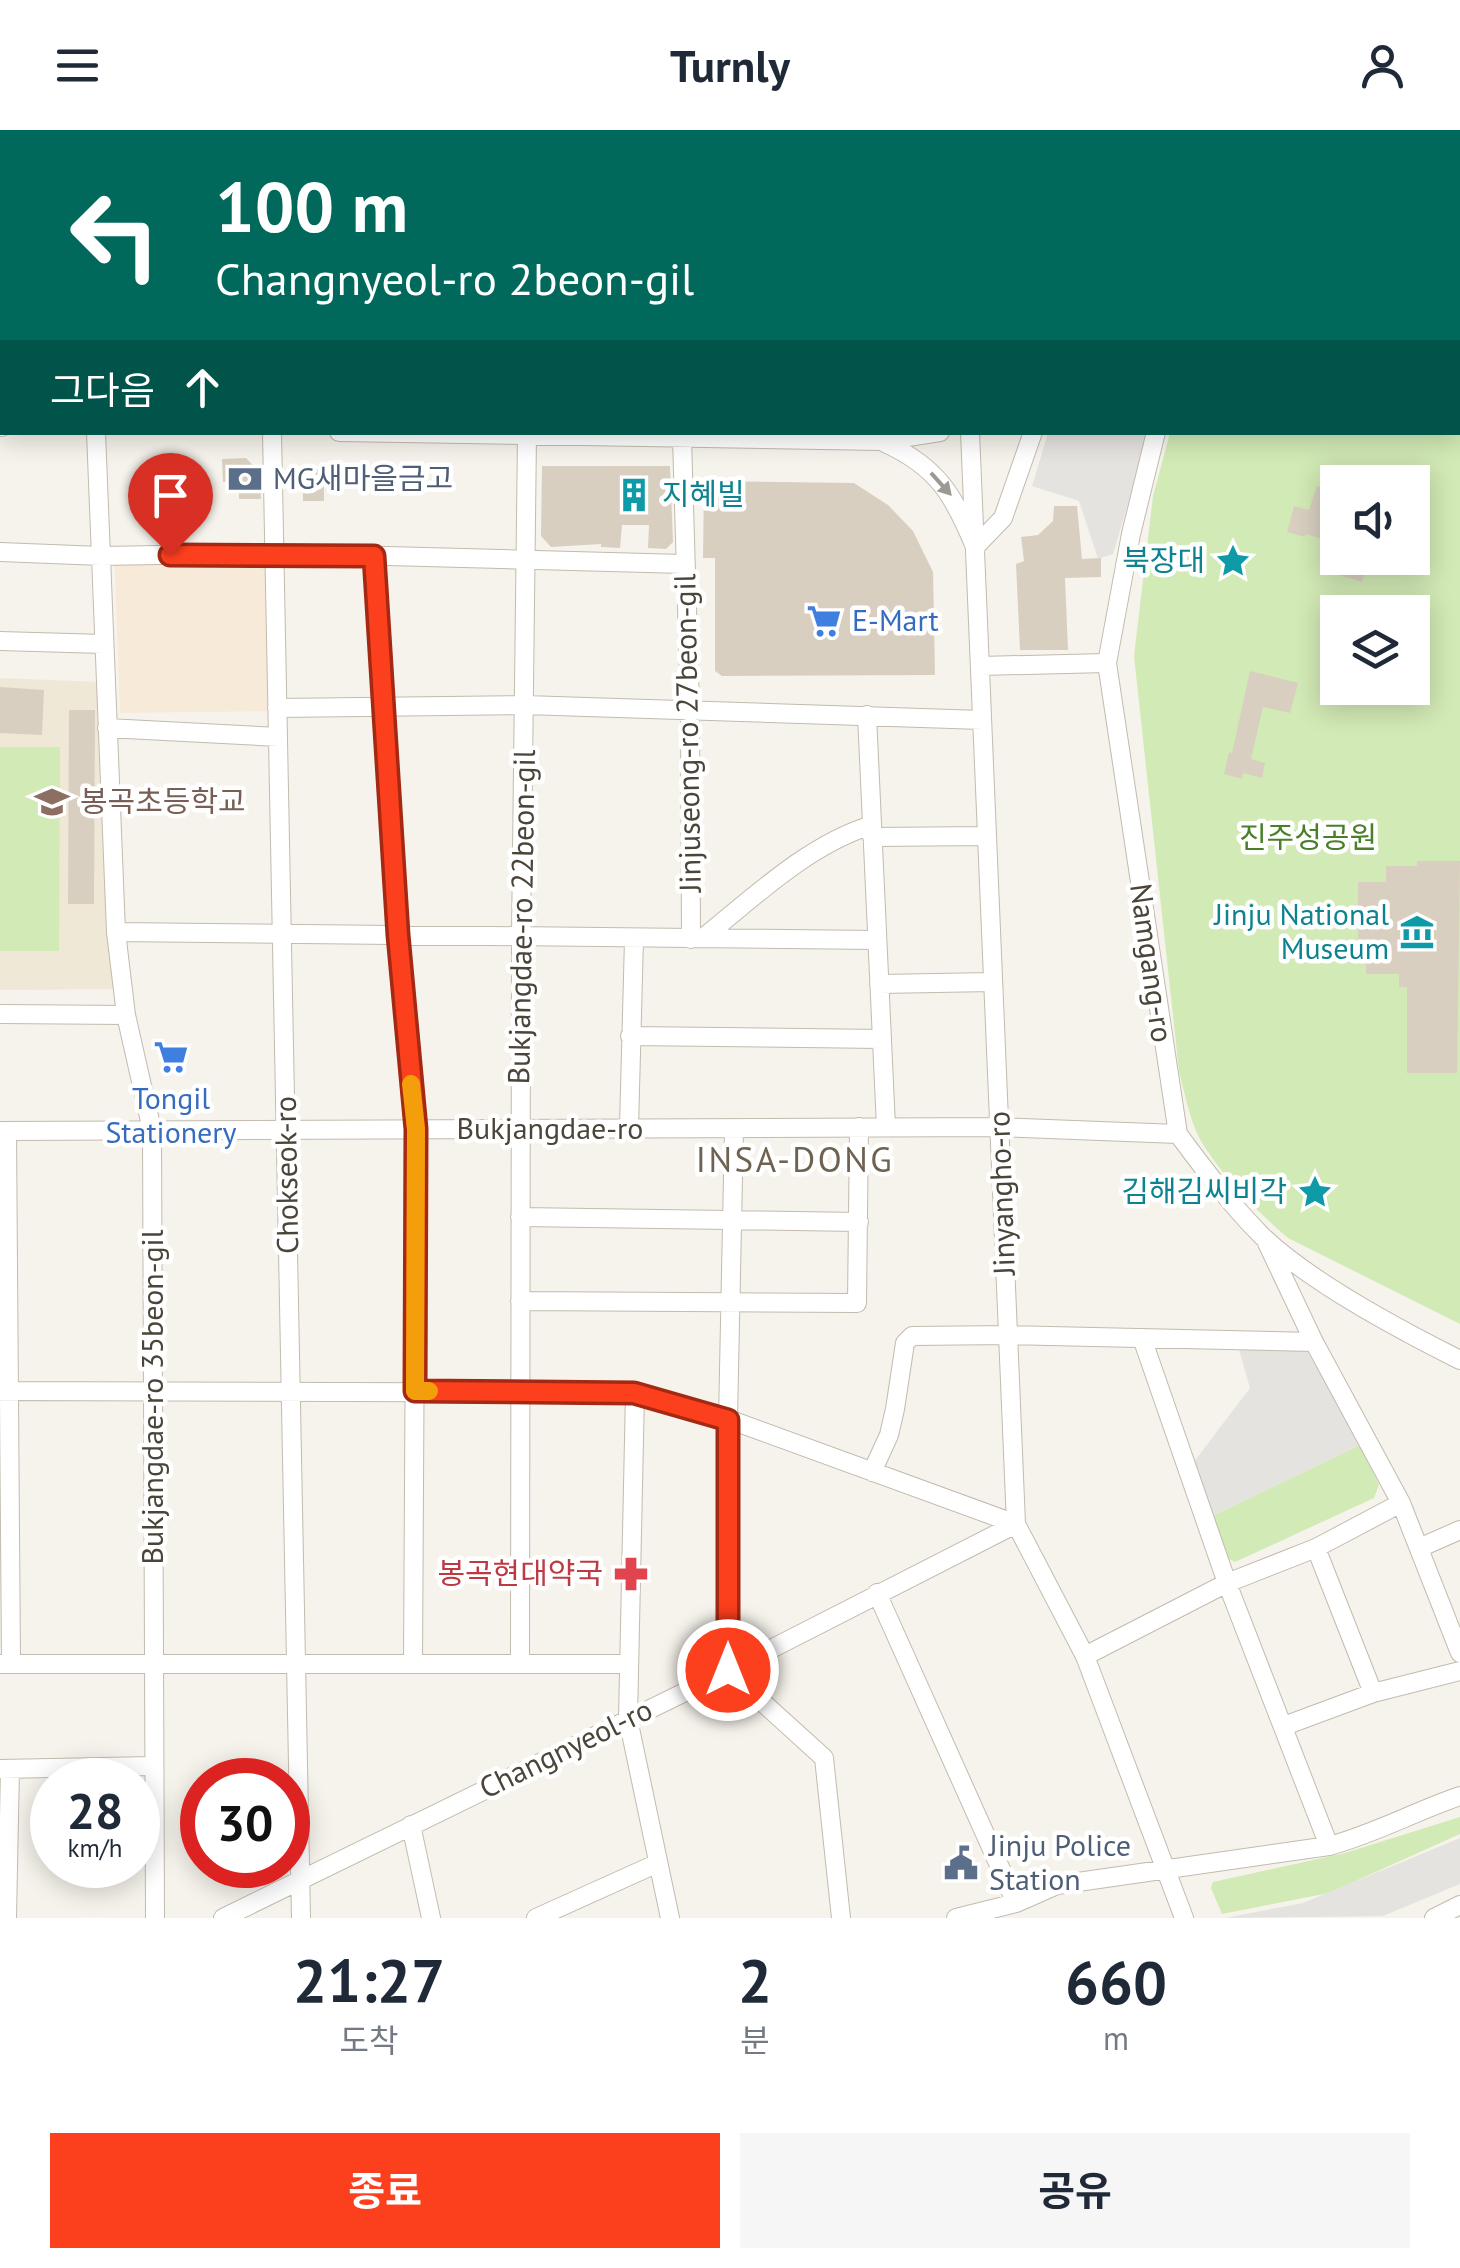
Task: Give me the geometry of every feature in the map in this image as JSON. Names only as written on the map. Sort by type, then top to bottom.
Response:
[{"type":"street","name":"Bukjangdae-ro 35beon-gil","points":[[96,435],[116,932],[125,1006],[152,1130],[154,1758]]},
{"type":"street","name":"Chokseok-ro","points":[[272,435],[299,1758]]},
{"type":"street","points":[[480,435],[886,437],[938,478],[956,500],[975,548],[1003,518],[1031,435]]},
{"type":"street","name":"Jinyangho-ro","points":[[970,435],[1016,1524],[1085,1656],[1184,1918]]},
{"type":"street","name":"Namgang-ro","points":[[1155,435],[1131,534],[1107,664],[1178,1134],[1217,1186],[1264,1238],[1324,1282],[1460,1360]]},
{"type":"street","name":"Bukjangdae-ro 22beon-gil","points":[[520,1664],[521,937],[528,436]]},
{"type":"street","name":"Jinjuseong-ro 27beon-gil","points":[[682,438],[697,938]]},
{"type":"street","points":[[0,552],[684,564]]},
{"type":"street","points":[[374,556],[398,935],[416,1129],[413,1664]]},
{"type":"street","points":[[0,641],[104,644]]},
{"type":"street","points":[[980,666],[1107,664]]},
{"type":"street","points":[[277,708],[525,705],[982,720]]},
{"type":"street","points":[[867,714],[886,1127]]},
{"type":"street","points":[[107,728],[278,737]]},
{"type":"street","points":[[697,938],[847,832],[987,836]]},
{"type":"street","points":[[116,932],[877,940]]},
{"type":"street","points":[[629,1128],[634,939]]},
{"type":"street","points":[[880,984],[993,982]]},
{"type":"street","points":[[0,1014],[125,1006]]},
{"type":"street","points":[[630,1036],[882,1039]]},
{"type":"street","name":"Bukjangdae-ro","points":[[4,1131],[999,1127],[1178,1134]]},
{"type":"street","points":[[734,1128],[728,1670],[824,1758],[841,1918]]},
{"type":"street","points":[[520,1301],[857,1302],[859,1128]]},
{"type":"street","points":[[4,1131],[4,1661],[629,1664]]},
{"type":"street","points":[[520,1217],[859,1222]]},
{"type":"street","points":[[1264,1238],[1314,1342],[1401,1503],[1460,1653]]},
{"type":"street","points":[[872,1472],[892,1422],[905,1343],[912,1336],[1314,1342]]},
{"type":"street","points":[[1142,1338],[1227,1583],[1330,1846]]},
{"type":"street","points":[[4,1390],[634,1393],[728,1420],[1016,1524]]},
{"type":"street","points":[[634,1393],[628,1719],[670,1918]]},
{"type":"street","points":[[1085,1656],[1227,1583],[1316,1548],[1401,1503]]},
{"type":"street","name":"Changnyeol-ro","points":[[310,1877],[1016,1524]]},
{"type":"street","points":[[1419,1548],[1460,1530]]},
{"type":"street","points":[[1316,1548],[1373,1693]]},
{"type":"street","points":[[876,1594],[1016,1903]]},
{"type":"street","points":[[1284,1726],[1373,1693],[1460,1671]]},
{"type":"street","points":[[7,1918],[5,1769],[30,1768]]},
{"type":"street","points":[[956,1918],[1016,1903],[1057,1885],[1330,1846],[1460,1796]]},
{"type":"street","points":[[410,1826],[431,1918]]},
{"type":"street","points":[[540,1916],[658,1863]]},
{"type":"street","name":"Bukjangdae-ro 35beon-gil","points":[[155,1888],[155,1918]]},
{"type":"street","name":"Changnyeol-ro","points":[[223,1918],[287,1888]]},
{"type":"street","name":"Chokseok-ro","points":[[301,1918],[302,1888]]},
{"type":"street","points":[[1434,1918],[1460,1905]]},
{"type":"shaded area","points":[[1047,435],[1148,435],[1113,554],[1098,559],[1079,501],[1032,486]]},
{"type":"shaded area","points":[[114,547],[269,555],[273,711],[120,713]]},
{"type":"shaded area","name":"봉곡초등학교","points":[[0,678],[100,682],[123,989],[0,990]]},
{"type":"shaded area","points":[[1238,1346],[1306,1349],[1360,1445],[1208,1518],[1190,1467],[1250,1388]]},
{"type":"shaded area","points":[[1460,1838],[1460,1884],[1383,1916],[1225,1918],[1303,1903]]},
{"type":"green space","name":"진주성공원","points":[[1169,435],[1460,435],[1460,1324],[1288,1238],[1235,1186],[1197,1133],[1179,1071],[1134,656],[1153,496]]},
{"type":"green space","points":[[0,747],[60,747],[59,951],[0,951]]},
{"type":"green space","points":[[1360,1445],[1379,1485],[1374,1498],[1235,1562],[1222,1556],[1208,1518]]},
{"type":"green space","points":[[1460,1817],[1460,1834],[1329,1893],[1222,1914],[1211,1888],[1213,1882],[1345,1853]]},
{"type":"building","points":[[246,458],[260,473],[261,499],[239,499],[239,481],[223,482],[222,459]]},
{"type":"building","points":[[542,466],[670,466],[673,542],[666,549],[648,548],[649,525],[622,525],[620,548],[601,544],[551,547],[541,536]]},
{"type":"building","points":[[307,469],[324,469],[324,501],[303,501]]},
{"type":"building","name":"E-Mart","points":[[704,481],[854,483],[888,505],[913,531],[933,572],[935,675],[722,676],[715,671],[715,558],[703,558]]},
{"type":"building","points":[[1317,486],[1320,487],[1320,538],[1287,532],[1294,506],[1309,510]]},
{"type":"building","points":[[1054,506],[1077,506],[1082,559],[1101,558],[1101,577],[1065,578],[1068,650],[1020,650],[1016,564],[1024,561],[1021,537],[1038,535],[1053,521]]},
{"type":"building","points":[[1339,575],[1364,575],[1362,582]]},
{"type":"building","points":[[1250,671],[1298,683],[1290,713],[1263,707],[1251,759],[1265,763],[1262,778],[1243,773],[1242,779],[1224,774]]},
{"type":"building","points":[[0,687],[44,690],[42,735],[0,733]]},
{"type":"building","points":[[69,710],[95,710],[94,904],[68,904]]},
{"type":"building","points":[[1417,861],[1460,861],[1457,1073],[1407,1073],[1407,987],[1399,987],[1399,974],[1366,974],[1366,943],[1358,943],[1358,882],[1386,882],[1386,866],[1417,866]]},
{"type":"slow traffic","points":[[411,1084],[416,1129],[415,1391],[429,1391]]},
{"type":"place","name":"MG새마을금고","points":[[245,479]]},
{"type":"place","name":"지혜빌","points":[[634,495]]},
{"type":"place","name":"북장대","points":[[1233,561]]},
{"type":"place","name":"E-Mart","points":[[824,621]]},
{"type":"place","name":"봉곡초등학교","points":[[52,802]]},
{"type":"place","name":"Jinju National Museum","points":[[1417,932]]},
{"type":"place","name":"Tongil Stationery","points":[[171,1057]]},
{"type":"place","name":"김해김씨비각","points":[[1315,1192]]},
{"type":"place","name":"봉곡현대약국","points":[[631,1574]]},
{"type":"place","name":"Jinju Police Station","points":[[961,1863]]},
{"type":"district","name":"INSA-DONG","points":[[795,1160]]},
{"type":"route","points":[[170,555],[374,556],[398,935],[416,1129],[415,1391],[634,1393],[728,1420],[728,1670]]}]
